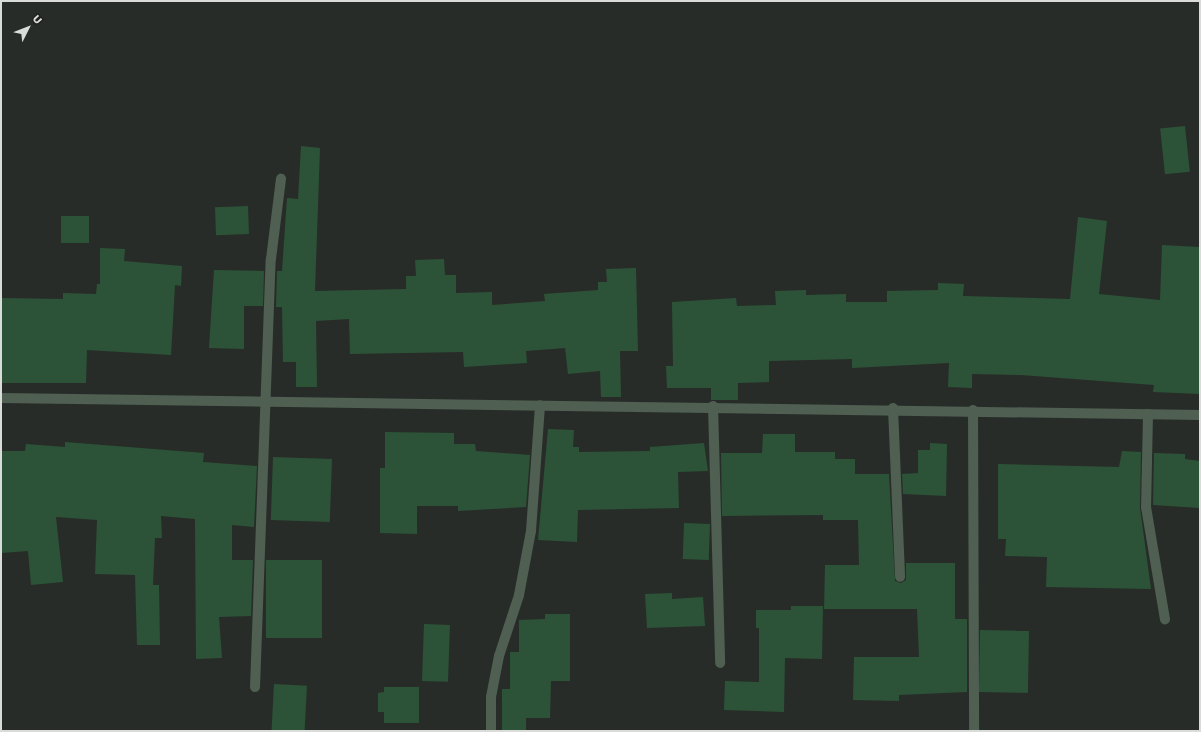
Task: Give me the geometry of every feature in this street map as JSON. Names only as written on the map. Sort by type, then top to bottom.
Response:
[{"type":"street","points":[[255,687],[271,259],[281,179]]},
{"type":"street","points":[[1,398],[893,408],[1200,415]]},
{"type":"street","points":[[491,731],[491,697],[499,656],[519,595],[531,531],[540,405]]},
{"type":"street","points":[[713,406],[720,663]]},
{"type":"street","points":[[893,408],[900,577]]},
{"type":"street","points":[[973,410],[974,731]]},
{"type":"street","points":[[1148,414],[1146,506],[1165,619]]},
{"type":"building","points":[[1185,126],[1190,172],[1165,174],[1160,129]]},
{"type":"building","points":[[301,146],[320,148],[315,291],[406,289],[406,276],[416,276],[415,260],[444,259],[445,275],[456,275],[456,293],[492,292],[492,305],[545,301],[544,294],[598,290],[598,282],[607,282],[606,269],[636,268],[638,351],[620,351],[621,397],[601,397],[600,371],[568,374],[565,348],[526,351],[527,363],[464,367],[463,352],[350,354],[349,319],[316,321],[317,387],[296,387],[296,362],[283,362],[282,307],[276,307],[277,271],[282,271],[287,198],[298,199]]},
{"type":"building","points":[[248,206],[249,234],[216,235],[215,207]]},
{"type":"building","points":[[61,216],[89,216],[89,243],[61,243]]},
{"type":"building","points":[[1078,217],[1107,221],[1099,294],[1160,300],[1162,245],[1200,247],[1200,394],[1153,392],[1154,385],[1021,375],[972,374],[972,388],[948,387],[949,363],[852,368],[852,359],[769,361],[769,382],[738,383],[738,400],[711,400],[711,388],[667,388],[666,366],[673,366],[672,302],[736,298],[737,306],[776,305],[775,291],[806,290],[806,295],[846,294],[846,302],[887,302],[887,291],[938,290],[938,283],[964,284],[963,296],[1070,299]]},
{"type":"building","points":[[100,248],[125,249],[124,261],[182,266],[181,286],[175,285],[171,355],[87,350],[86,383],[1,383],[1,298],[63,299],[63,293],[96,294],[97,284],[100,284]]},
{"type":"building","points":[[214,270],[264,271],[263,306],[244,306],[244,349],[209,348]]},
{"type":"building","points":[[548,429],[574,430],[573,447],[579,447],[579,452],[650,451],[650,447],[704,443],[708,471],[678,472],[679,508],[578,510],[577,542],[538,540]]},
{"type":"building","points":[[385,432],[454,433],[454,444],[475,444],[476,451],[530,455],[526,507],[458,511],[458,506],[417,506],[417,534],[380,533],[380,468],[385,468]]},
{"type":"building","points":[[763,434],[795,434],[795,452],[835,452],[835,459],[855,459],[855,474],[889,474],[895,581],[901,583],[906,580],[906,563],[955,563],[955,619],[967,619],[967,692],[899,695],[899,701],[853,700],[854,657],[919,657],[917,609],[824,609],[825,565],[859,565],[858,520],[823,520],[823,515],[722,516],[721,453],[762,453]]},
{"type":"building","points":[[65,442],[204,453],[203,462],[257,466],[254,527],[232,525],[232,560],[253,560],[251,616],[219,617],[222,658],[196,659],[195,519],[161,516],[162,538],[155,538],[153,585],[159,585],[160,645],[137,645],[135,575],[95,574],[97,520],[56,517],[63,582],[31,585],[28,551],[1,553],[1,451],[25,451],[26,444],[65,447]]},
{"type":"building","points":[[930,443],[947,444],[946,496],[903,494],[902,474],[918,473],[918,450],[930,450]]},
{"type":"building","points":[[1122,451],[1141,452],[1140,508],[1151,589],[1046,587],[1047,557],[1005,556],[1006,539],[998,539],[998,464],[1119,467]]},
{"type":"building","points":[[1154,453],[1185,454],[1185,459],[1200,461],[1200,508],[1153,505]]},
{"type":"building","points":[[273,457],[332,459],[330,522],[271,520]]},
{"type":"building","points":[[684,523],[710,524],[709,560],[683,559]]},
{"type":"building","points":[[266,560],[322,560],[322,638],[266,638]]},
{"type":"building","points":[[672,593],[672,599],[703,597],[705,626],[647,628],[645,594]]},
{"type":"building","points":[[791,606],[823,606],[822,659],[785,658],[784,712],[724,710],[725,681],[759,682],[759,628],[756,628],[756,610],[791,610]]},
{"type":"building","points":[[545,614],[570,614],[570,681],[551,681],[550,718],[526,718],[526,731],[502,731],[502,689],[510,689],[510,652],[519,652],[519,620],[545,619]]},
{"type":"building","points":[[424,624],[450,625],[448,682],[422,681]]},
{"type":"building","points":[[980,630],[1029,631],[1028,693],[979,692]]},
{"type":"building","points":[[274,684],[307,686],[305,731],[272,731]]},
{"type":"building","points":[[384,687],[419,687],[419,723],[384,723],[384,712],[378,712],[378,693],[384,692]]}]
